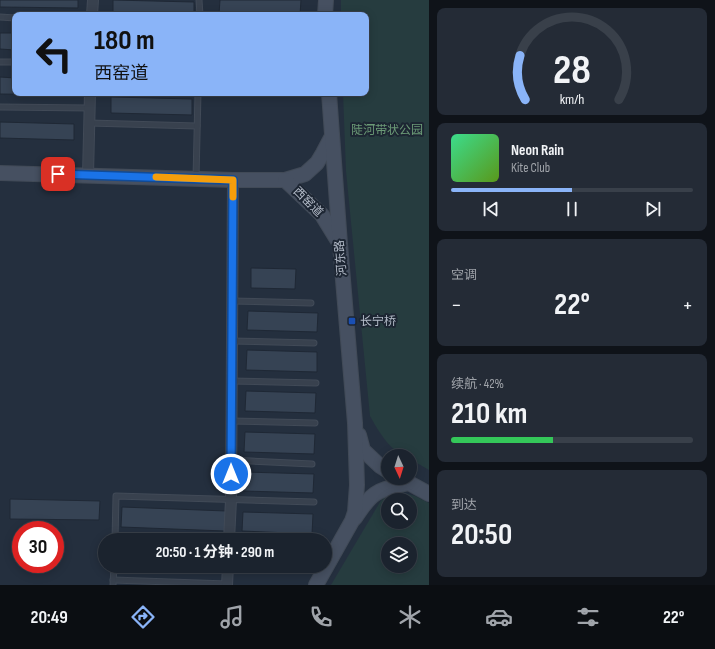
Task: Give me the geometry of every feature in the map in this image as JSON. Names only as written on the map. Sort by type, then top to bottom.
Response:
[{"type":"street","points":[[92,0],[92,12]]},
{"type":"street","points":[[325,12],[326,0]]},
{"type":"street","points":[[88,175],[90,96]]},
{"type":"street","name":"河东路","points":[[316,585],[352,521],[355,512],[357,485],[355,423],[340,244],[330,96]]},
{"type":"street","points":[[285,180],[305,174],[317,163],[332,136]]},
{"type":"street","name":"西窑道","points":[[0,173],[233,180],[285,180],[322,216],[340,244]]},
{"type":"street","points":[[229,533],[233,180]]},
{"type":"street","name":"河东路","points":[[355,423],[363,450],[381,467]]},
{"type":"street","points":[[352,521],[367,500],[378,491],[392,485]]},
{"type":"street","points":[[413,485],[429,494]]},
{"type":"street","points":[[227,584],[228,573]]},
{"type":"lane","points":[[199,0],[200,12]]},
{"type":"lane","points":[[0,17],[12,18]]},
{"type":"lane","points":[[0,62],[12,62]]},
{"type":"lane","points":[[196,178],[198,96]]},
{"type":"lane","points":[[0,107],[90,108]]},
{"type":"lane","points":[[89,122],[197,126]]},
{"type":"lane","points":[[232,301],[311,303]]},
{"type":"lane","points":[[232,341],[314,343]]},
{"type":"lane","points":[[231,381],[316,383]]},
{"type":"lane","points":[[231,421],[315,423]]},
{"type":"lane","points":[[231,460],[312,464]]},
{"type":"lane","points":[[114,533],[116,496],[314,502]]},
{"type":"lane","points":[[113,582],[227,584]]},
{"type":"green space","name":"陡河带状公园","points":[[341,0],[429,0],[429,470],[417,463],[417,449],[394,449],[381,435],[370,416],[346,171],[343,96],[369,96],[369,12],[341,12]]},
{"type":"green space","points":[[417,497],[429,503],[429,585],[331,585],[381,501],[381,529],[417,529]]},
{"type":"building","points":[[0,0],[78,0],[78,8],[0,7]]},
{"type":"building","points":[[113,0],[194,2],[194,12],[113,12]]},
{"type":"building","points":[[220,0],[301,0],[300,12],[219,12]]},
{"type":"building","points":[[0,33],[12,33],[12,50],[0,49]]},
{"type":"building","points":[[0,77],[12,78],[12,94],[0,94]]},
{"type":"building","points":[[111,97],[192,99],[192,115],[111,113]]},
{"type":"building","points":[[0,122],[74,124],[74,140],[0,138]]},
{"type":"building","points":[[251,268],[296,269],[295,289],[251,288]]},
{"type":"building","points":[[248,311],[318,313],[317,332],[247,330]]},
{"type":"building","points":[[247,350],[317,352],[317,372],[246,370]]},
{"type":"building","points":[[246,391],[316,393],[315,413],[245,411]]},
{"type":"building","points":[[245,432],[315,434],[314,454],[244,452]]},
{"type":"building","points":[[244,472],[314,474],[313,493],[243,491]]},
{"type":"building","points":[[10,499],[100,501],[99,520],[10,519]]},
{"type":"building","points":[[122,507],[226,511],[225,531],[121,527]]},
{"type":"building","points":[[243,512],[313,514],[312,533],[242,531]]},
{"type":"slow traffic","points":[[156,177],[233,180],[233,197]]},
{"type":"place","name":"长宁桥","points":[[352,321]]},
{"type":"route","points":[[58,174],[233,180],[231,474]]}]
